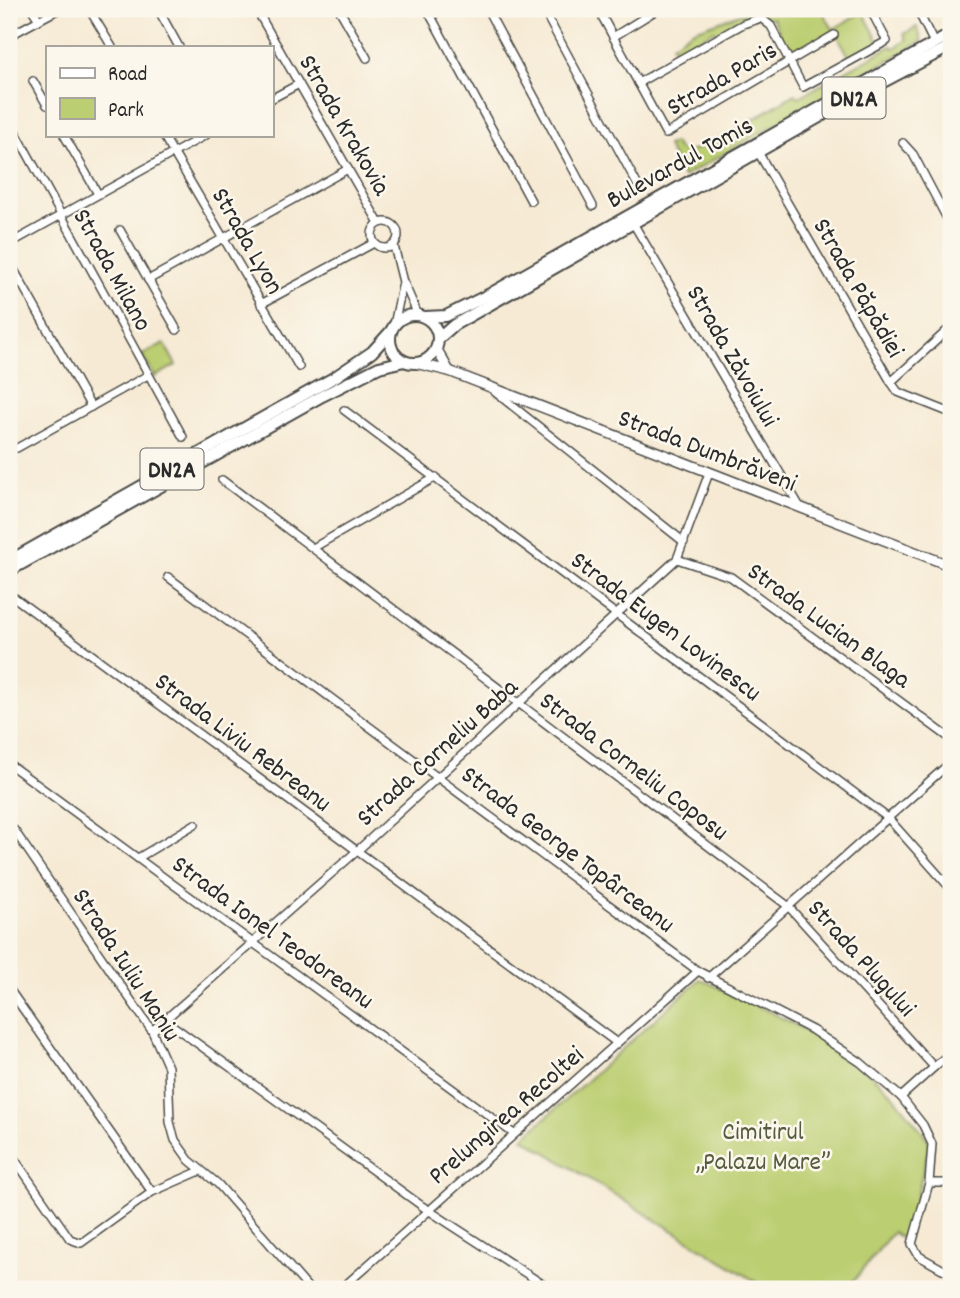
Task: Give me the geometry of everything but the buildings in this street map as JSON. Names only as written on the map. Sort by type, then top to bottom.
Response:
[{"type":"main road","name":"Bulevardul Tomis","points":[[422,316],[446,316],[488,295],[951,34]]},
{"type":"main road","name":"Bulevardul Tomis","points":[[437,344],[454,325],[951,46]]},
{"type":"main road","name":"DN2A","points":[[9,561],[335,377],[372,352],[404,316],[422,316]]},
{"type":"main road","points":[[422,316],[433,324],[437,344]]},
{"type":"main road","points":[[392,328],[391,349],[409,362]]},
{"type":"main road","name":"DN2A","points":[[9,571],[322,396],[379,367],[426,360],[437,344]]},
{"type":"street","points":[[32,9],[39,20]]},
{"type":"street","points":[[9,36],[59,9]]},
{"type":"street","points":[[89,9],[111,46]]},
{"type":"street","points":[[158,9],[178,46]]},
{"type":"street","name":"Strada Krakovia","points":[[257,9],[379,223]]},
{"type":"street","points":[[339,9],[367,58]]},
{"type":"street","points":[[427,9],[531,201]]},
{"type":"street","points":[[487,9],[593,206]]},
{"type":"street","points":[[543,9],[637,184]]},
{"type":"street","points":[[598,9],[638,83],[743,24],[761,19],[771,26],[803,88],[887,41],[870,9]]},
{"type":"street","points":[[613,37],[658,9]]},
{"type":"street","points":[[917,9],[934,43]]},
{"type":"street","name":"Strada Paris","points":[[638,83],[666,134],[834,35]]},
{"type":"street","points":[[33,81],[46,103]]},
{"type":"street","points":[[273,98],[299,84]]},
{"type":"street","name":"Strada Milano","points":[[9,120],[183,437]]},
{"type":"street","points":[[65,136],[98,194]]},
{"type":"street","name":"Strada Lyon","points":[[164,136],[299,367]]},
{"type":"street","points":[[9,244],[204,136]]},
{"type":"street","points":[[903,143],[913,154],[951,226]]},
{"type":"street","name":"Strada Păpădiei","points":[[758,152],[898,392],[951,413]]},
{"type":"street","points":[[148,280],[348,169]]},
{"type":"street","points":[[374,243],[372,232],[379,223],[388,222],[396,226],[399,235],[394,246],[403,282],[422,316]]},
{"type":"street","name":"Strada Zăvoiului","points":[[633,223],[800,507]]},
{"type":"street","points":[[120,230],[177,330]]},
{"type":"street","points":[[374,243],[384,248],[394,246]]},
{"type":"street","points":[[261,304],[374,243]]},
{"type":"street","points":[[9,261],[91,407]]},
{"type":"street","points":[[392,328],[403,282]]},
{"type":"street","points":[[891,382],[951,327]]},
{"type":"street","points":[[437,344],[449,371]]},
{"type":"street","name":"Strada Dumbrăveni","points":[[409,362],[449,371],[709,473],[950,562]]},
{"type":"street","points":[[17,448],[148,375]]},
{"type":"street","points":[[489,387],[684,542]]},
{"type":"street","name":"Strada Eugen Lovinescu","points":[[344,410],[888,818],[951,889]]},
{"type":"street","name":"Strada Corneliu Baba","points":[[152,1031],[357,852],[677,559],[709,473]]},
{"type":"street","points":[[313,548],[436,477]]},
{"type":"street","name":"Strada Corneliu Coposu","points":[[222,480],[788,906]]},
{"type":"street","name":"Strada Lucian Blaga","points":[[677,559],[731,577],[951,739]]},
{"type":"street","name":"Strada George Topârceanu","points":[[168,577],[698,971],[812,1031],[860,1062],[901,1097],[923,1125],[932,1144],[929,1183],[912,1244],[919,1255],[951,1273]]},
{"type":"street","name":"Strada Liviu Rebreanu","points":[[15,598],[617,1043]]},
{"type":"street","points":[[708,978],[951,762]]},
{"type":"street","name":"Strada Ionel Teodoreanu","points":[[9,764],[514,1133]]},
{"type":"street","points":[[138,858],[195,824]]},
{"type":"street","name":"Strada Iuliu Maniu","points":[[14,830],[152,1031],[168,1067],[171,1131],[189,1160],[218,1184],[309,1289]]},
{"type":"street","name":"Strada Plugului","points":[[788,906],[934,1067]]},
{"type":"street","name":"Prelungirea Recoltei","points":[[342,1289],[698,971]]},
{"type":"street","points":[[9,989],[152,1192]]},
{"type":"street","points":[[165,1020],[428,1210],[550,1289]]},
{"type":"street","points":[[901,1097],[951,1052]]},
{"type":"street","points":[[9,1151],[70,1239],[81,1243],[152,1192],[200,1171]]},
{"type":"street","points":[[929,1183],[951,1183]]},
{"type":"green space","points":[[754,9],[821,9],[833,29],[863,12],[878,40],[877,45],[850,58],[835,31],[790,56],[773,18],[756,17],[720,33],[713,31],[676,52],[672,45],[692,31]]},
{"type":"green space","points":[[917,27],[922,41],[683,177],[667,146],[674,143],[678,149],[687,153],[729,134],[795,94],[799,97],[891,46],[894,48],[907,40],[904,34]]},
{"type":"green space","points":[[164,343],[176,365],[155,377],[142,355]]},
{"type":"green space","name":"Cimitirul „Palazu Mare”","points":[[700,979],[797,1026],[843,1054],[892,1094],[930,1142],[906,1242],[893,1232],[847,1289],[768,1289],[523,1138]]}]
